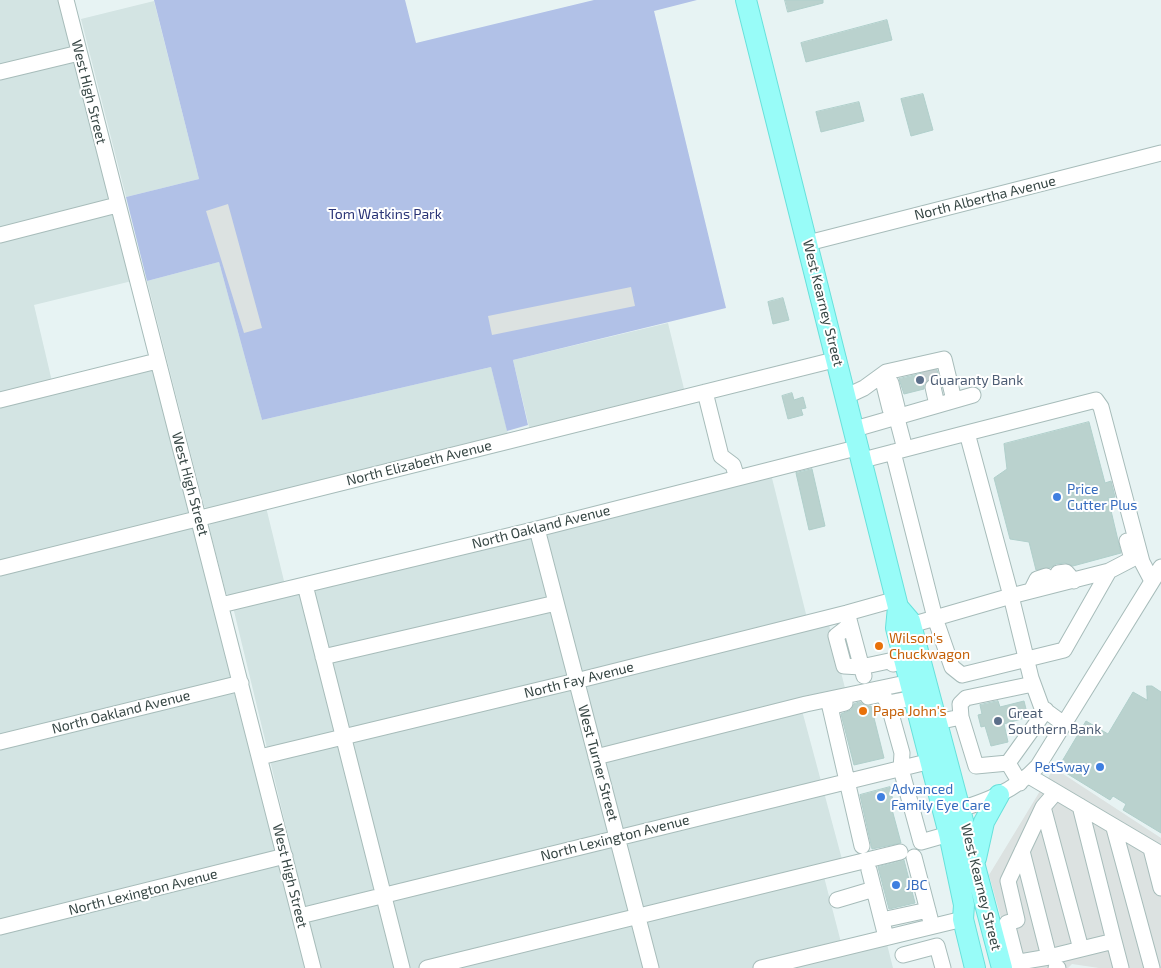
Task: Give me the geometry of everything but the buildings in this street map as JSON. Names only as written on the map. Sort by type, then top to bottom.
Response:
[{"type":"main road","name":"West Kearney Street","points":[[746,0],[838,359],[897,603],[898,662],[930,761],[975,865],[1007,965]]},
{"type":"main road","name":"West Kearney Street","points":[[897,603],[911,625],[937,722],[953,812],[949,834],[964,905],[965,928],[975,968]]},
{"type":"main road","points":[[975,865],[984,822],[999,795]]},
{"type":"main road","points":[[965,928],[969,968]]},
{"type":"street","name":"West High Street","points":[[66,0],[313,968]]},
{"type":"street","points":[[0,72],[79,53]]},
{"type":"street","name":"North Albertha Avenue","points":[[808,243],[1161,153]]},
{"type":"street","points":[[0,235],[117,205]]},
{"type":"street","name":"North Elizabeth Avenue","points":[[0,568],[838,359]]},
{"type":"street","points":[[847,396],[887,376],[944,359],[954,400]]},
{"type":"street","points":[[0,400],[157,361]]},
{"type":"street","points":[[887,376],[891,383],[897,407],[895,414],[899,451],[935,618],[952,667],[962,675],[1027,661],[1064,650],[1109,571]]},
{"type":"street","points":[[933,387],[937,405]]},
{"type":"street","points":[[705,392],[721,456],[733,466],[737,478]]},
{"type":"street","points":[[859,445],[895,414],[973,395]]},
{"type":"street","points":[[859,445],[899,451],[1096,400],[1101,406],[1142,562],[1152,581]]},
{"type":"street","points":[[967,433],[1012,596],[1033,684],[1042,708],[1064,724]]},
{"type":"street","name":"North Oakland Avenue","points":[[221,605],[537,529],[859,445]]},
{"type":"street","points":[[911,625],[1109,571],[1132,559],[1118,507]]},
{"type":"street","name":"West Turner Street","points":[[537,529],[651,968]]},
{"type":"street","points":[[953,812],[999,795],[1025,779],[1048,752],[1161,567]]},
{"type":"street","points":[[1031,591],[1037,578],[1052,574],[1066,572],[1074,581]]},
{"type":"street","points":[[305,585],[402,968]]},
{"type":"street","points":[[323,657],[556,603]]},
{"type":"street","name":"North Fay Avenue","points":[[260,756],[576,680],[849,619],[897,603]]},
{"type":"street","points":[[849,619],[836,636],[844,666],[861,667],[864,676],[890,670],[898,662]]},
{"type":"street","name":"North Oakland Avenue","points":[[0,742],[241,683]]},
{"type":"street","points":[[1033,684],[966,698],[960,704],[961,717],[976,766],[1008,763],[1025,779],[1056,792],[1156,852],[1161,888]]},
{"type":"street","points":[[888,703],[908,691]]},
{"type":"street","points":[[596,757],[806,704],[908,691]]},
{"type":"street","points":[[862,846],[845,781],[830,707],[882,694],[888,703],[902,753],[901,769],[920,842],[949,834]]},
{"type":"street","points":[[1008,763],[1046,710]]},
{"type":"street","points":[[937,722],[961,717]]},
{"type":"street","name":"North Lexington Avenue","points":[[300,916],[930,761]]},
{"type":"street","points":[[1056,792],[1043,807],[1008,881],[1017,920],[1007,923],[1007,965],[1055,965],[1082,949],[1114,941]]},
{"type":"street","points":[[1080,806],[1121,968]]},
{"type":"street","points":[[1043,807],[1082,949]]},
{"type":"street","points":[[1114,828],[1152,968]]},
{"type":"street","points":[[1022,851],[1055,965]]},
{"type":"street","points":[[427,968],[638,915],[907,854],[932,926]]},
{"type":"street","name":"North Lexington Avenue","points":[[0,927],[285,856]]},
{"type":"street","points":[[869,870],[882,920],[905,961],[937,946],[943,968]]},
{"type":"street","points":[[837,900],[874,890]]},
{"type":"street","points":[[882,920],[928,910]]},
{"type":"street","points":[[762,968],[932,926],[965,928]]},
{"type":"shaded area","points":[[0,0],[59,0],[132,281],[34,305],[54,390],[151,369],[154,375],[305,968],[0,968]]},
{"type":"shaded area","points":[[154,1],[199,179],[126,197],[81,19]]},
{"type":"shaded area","points":[[228,204],[262,328],[244,333],[206,211]]},
{"type":"shaded area","points":[[219,262],[262,420],[491,367],[509,438],[207,509],[204,506],[147,281]]},
{"type":"shaded area","points":[[631,287],[635,306],[492,335],[488,316]]},
{"type":"shaded area","points":[[668,323],[685,393],[530,431],[513,360]]},
{"type":"shaded area","points":[[771,474],[809,626],[828,621],[846,692],[800,703],[843,863],[822,869],[844,954],[887,944],[893,968],[320,968],[233,607]]},
{"type":"shaded area","points":[[266,507],[285,585],[230,597],[226,593],[209,527],[211,522]]},
{"type":"shaded area","points":[[1054,768],[1161,838],[1161,968],[1099,968],[1072,964],[1068,968],[1015,968],[989,875]]},
{"type":"green space","name":"Tom Watkins Park","points":[[154,0],[405,0],[416,43],[594,0],[697,0],[654,11],[726,308],[513,360],[528,425],[507,431],[491,367],[262,420],[219,262],[147,281],[126,197],[199,179]]},
{"type":"tunnel","points":[[928,367],[933,387]]},
{"type":"place","name":"Guaranty Bank","points":[[920,380]]},
{"type":"place","name":"Price Cutter Plus","points":[[1057,497]]},
{"type":"place","name":"Wilson's Chuckwagon","points":[[879,646]]},
{"type":"place","name":"Papa John's","points":[[863,711]]},
{"type":"place","name":"Great Southern Bank","points":[[998,721]]},
{"type":"place","name":"PetSway","points":[[1100,767]]},
{"type":"place","name":"Advanced Family Eye Care","points":[[881,797]]},
{"type":"place","name":"JBC","points":[[896,885]]}]
